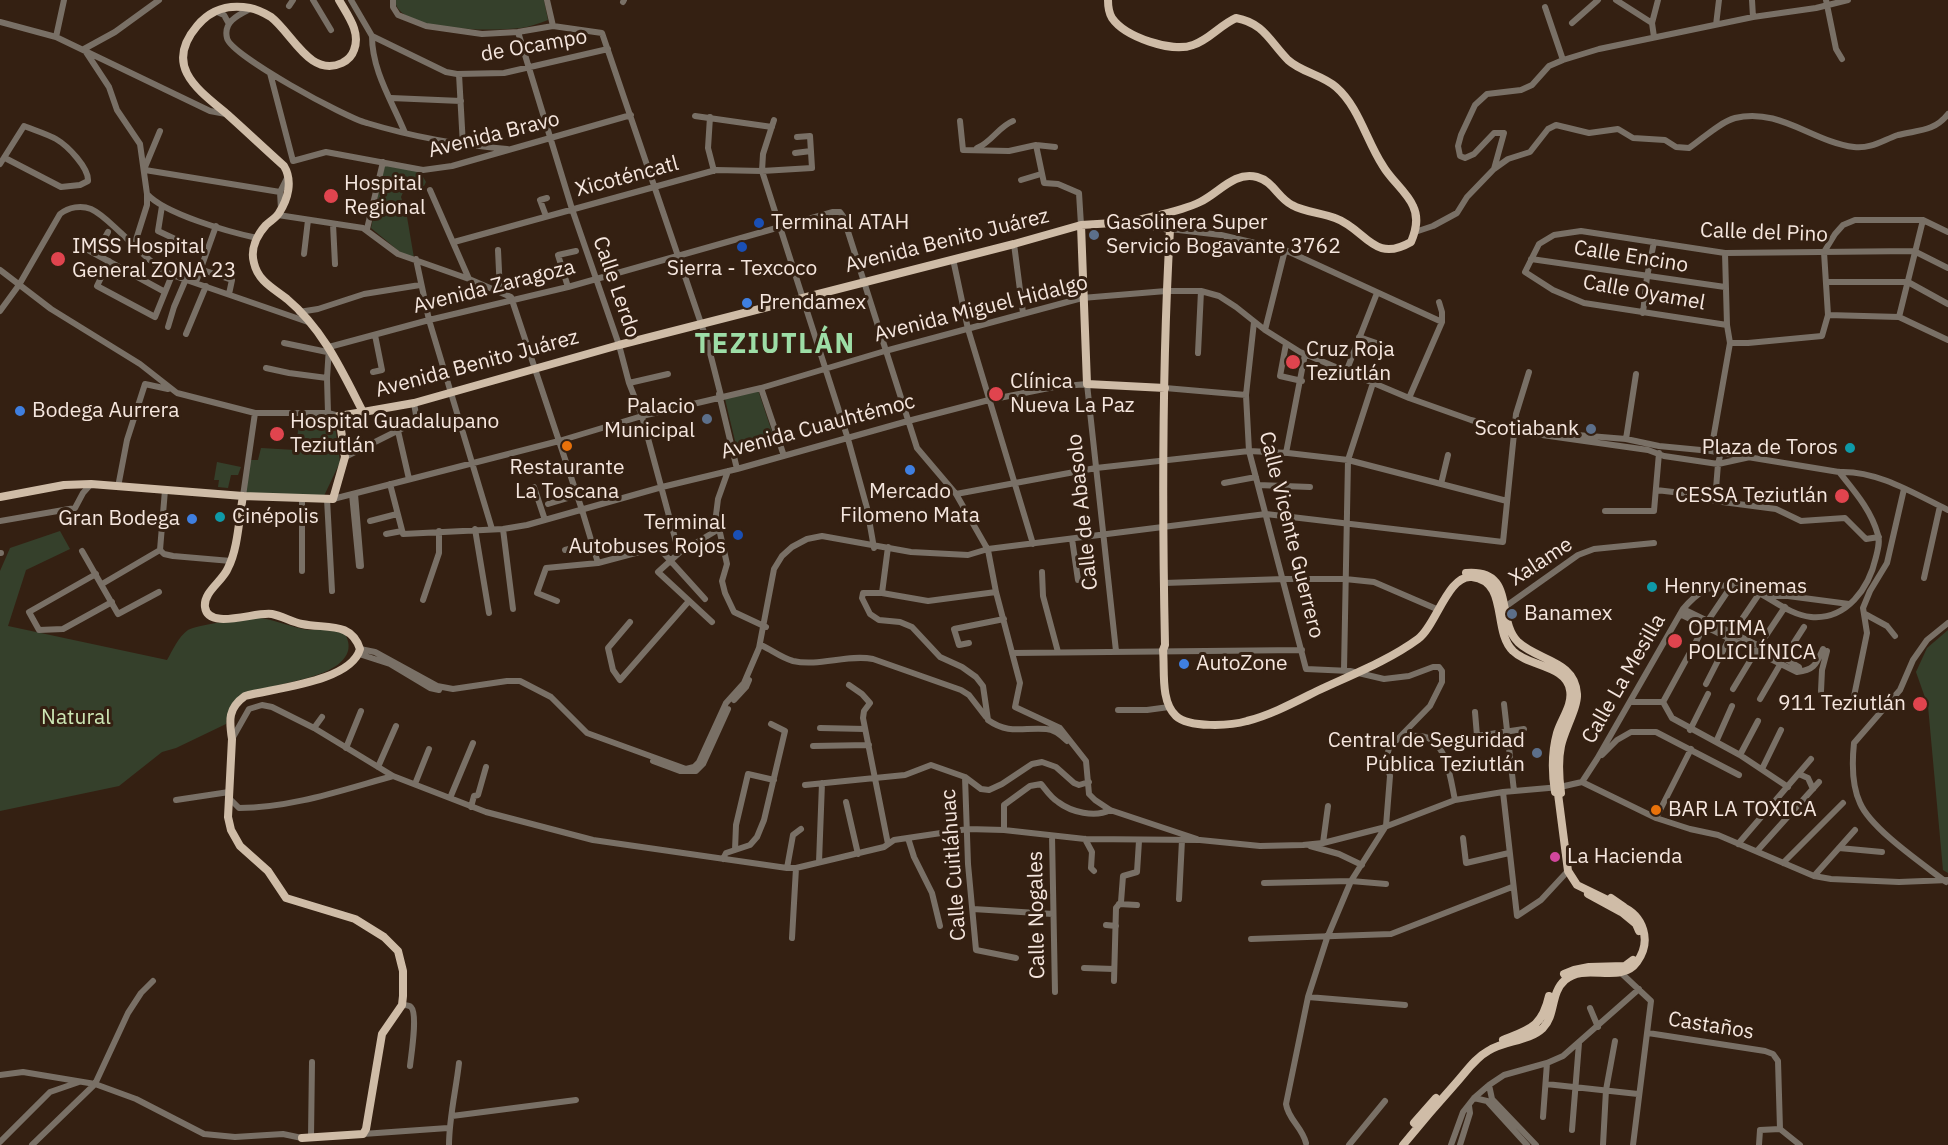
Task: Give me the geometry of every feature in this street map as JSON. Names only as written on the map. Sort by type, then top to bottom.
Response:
[{"type":"main road","points":[[256,238],[280,212],[288,193],[289,174],[284,166],[196,89],[184,70],[184,47],[206,15],[225,8],[250,8],[270,17],[312,60],[324,66],[337,65],[346,61],[357,42],[354,27],[339,0]]},
{"type":"main road","points":[[1108,0],[1112,18],[1124,29],[1136,36],[1160,44],[1178,47],[1191,46],[1236,18],[1248,20],[1260,27],[1290,62],[1334,85],[1349,100],[1383,166],[1413,205],[1417,218],[1411,242],[1394,250],[1385,249],[1374,245],[1338,219],[1292,206],[1272,185],[1260,177],[1250,176],[1232,181],[1202,202],[1130,222]]},
{"type":"main road","name":"Avenida Benito Juárez","points":[[256,238],[253,251],[254,263],[261,280],[288,300],[309,322],[330,351],[363,412],[414,403],[619,345],[1081,225],[1130,222],[1170,229]]},
{"type":"main road","name":"Calle de Abasolo","points":[[1081,225],[1087,384]]},
{"type":"main road","points":[[1170,229],[1166,291],[1164,583],[1169,701],[1177,717],[1188,721],[1226,725],[1261,717],[1420,638],[1432,624],[1438,609],[1457,582],[1472,576],[1486,582],[1495,592],[1502,608],[1505,629],[1513,651],[1562,675],[1570,689],[1571,700],[1562,718],[1554,749],[1566,873],[1574,886],[1623,910]]},
{"type":"main road","name":"Avenida Cuauhtémoc","points":[[1087,384],[1165,388]]},
{"type":"main road","points":[[330,499],[344,460],[339,416],[363,412]]},
{"type":"main road","name":"Avenida Miguel Hidalgo","points":[[0,497],[64,485],[91,484],[243,496],[330,499]]},
{"type":"main road","points":[[243,496],[231,561],[220,581],[207,596],[206,610],[210,616],[219,620],[271,614],[302,624],[336,628],[348,631],[357,637],[360,652],[345,668],[321,678],[245,696],[236,702],[231,714],[228,817],[231,830],[240,846],[268,871],[286,897],[355,919],[392,943],[401,958],[404,996],[402,1005],[382,1034],[368,1121],[363,1134],[307,1140]]},
{"type":"main road","points":[[1403,1145],[1478,1058],[1497,1046],[1530,1036],[1542,1029],[1549,1020],[1553,1000],[1565,980],[1574,975],[1625,966],[1633,960],[1638,948],[1640,935],[1636,924],[1614,903],[1577,885],[1568,871],[1557,786],[1557,748],[1562,728],[1575,700],[1574,687],[1568,674],[1524,653],[1512,642],[1505,629]]},
{"type":"main road","points":[[1557,787],[1573,876],[1578,882],[1623,910]]},
{"type":"main road","points":[[1396,1145],[1474,1056],[1485,1047],[1537,1025],[1543,1017],[1554,986],[1563,975],[1589,967],[1618,969]]},
{"type":"street","points":[[56,37],[64,0]]},
{"type":"street","points":[[84,49],[115,32],[159,0]]},
{"type":"street","points":[[313,0],[331,30]]},
{"type":"street","points":[[351,0],[372,36],[372,53],[380,77],[405,133]]},
{"type":"street","points":[[393,0],[394,11],[426,27],[482,34],[518,32],[553,26],[602,33],[700,325],[721,397],[737,469]]},
{"type":"street","points":[[547,0],[553,26]]},
{"type":"street","points":[[1572,23],[1598,0]]},
{"type":"street","points":[[1616,0],[1652,23]]},
{"type":"street","points":[[1654,37],[1652,23],[1658,0]]},
{"type":"street","points":[[1716,25],[1719,0]]},
{"type":"street","points":[[1752,0],[1753,17]]},
{"type":"street","points":[[1494,169],[1504,133],[1494,134],[1474,154],[1465,158],[1460,156],[1458,146],[1475,105],[1487,94],[1521,90],[1533,85],[1549,66],[1599,49],[1848,0]]},
{"type":"street","points":[[1826,3],[1836,49],[1842,59]]},
{"type":"street","points":[[1545,7],[1563,60]]},
{"type":"street","points":[[250,8],[237,15],[229,24],[226,36],[230,45],[270,72],[338,112],[364,123],[405,133],[462,145],[513,149]]},
{"type":"street","points":[[215,11],[224,15],[229,24]]},
{"type":"street","points":[[0,22],[56,37],[210,111],[226,114]]},
{"type":"street","name":"Calle Lerdo","points":[[518,32],[594,278],[642,416],[680,553]]},
{"type":"street","name":"de Ocampo","points":[[372,36],[446,72],[458,74],[504,73],[608,49]]},
{"type":"street","points":[[84,49],[109,87],[117,110],[140,144],[145,169],[147,205],[134,246]]},
{"type":"street","name":"Avenida Bravo","points":[[270,72],[293,161],[326,152],[423,170],[452,166],[631,115]]},
{"type":"street","points":[[458,74],[462,145]]},
{"type":"street","points":[[391,99],[460,103]]},
{"type":"street","points":[[1415,232],[1433,226],[1457,213],[1467,197],[1494,169],[1508,159],[1530,152],[1548,129],[1556,125],[1589,133],[1618,129],[1634,138],[1665,140],[1676,147],[1689,148],[1734,118],[1762,116],[1796,125],[1834,142],[1854,147],[1869,147],[1899,135],[1919,133],[1947,119]]},
{"type":"street","points":[[715,170],[709,148],[711,118],[772,125],[763,154],[762,171],[848,439],[867,508],[873,547]]},
{"type":"street","points":[[960,121],[963,150],[1009,151],[1036,145],[1055,147]]},
{"type":"street","points":[[973,149],[990,141],[1004,124],[1012,121]]},
{"type":"street","points":[[24,126],[58,140],[82,165],[88,174],[88,182],[61,187],[2,161],[24,126]]},
{"type":"street","points":[[145,169],[160,131]]},
{"type":"street","points":[[795,153],[811,151],[810,136],[798,137]]},
{"type":"street","points":[[1036,145],[1044,183],[1058,184],[1079,193],[1081,225]]},
{"type":"street","name":"Xicoténcatl","points":[[454,242],[715,170],[762,171],[812,168],[811,151]]},
{"type":"street","points":[[365,229],[381,161]]},
{"type":"street","points":[[145,169],[280,192]]},
{"type":"street","points":[[289,174],[280,192],[280,212],[308,220],[365,229],[398,254],[469,279],[512,299],[578,495],[598,563]]},
{"type":"street","points":[[1021,180],[1041,174]]},
{"type":"street","points":[[430,190],[469,279]]},
{"type":"street","points":[[147,194],[162,206],[256,238]]},
{"type":"street","points":[[543,199],[546,216]]},
{"type":"street","points":[[162,206],[158,231],[205,253]]},
{"type":"street","points":[[0,311],[19,285],[60,214],[71,208],[85,207],[94,210],[160,269],[309,322]]},
{"type":"street","name":"Avenida Zaragoza","points":[[330,351],[375,334],[567,287],[677,254],[833,212],[840,212],[843,216],[865,281]]},
{"type":"street","points":[[304,254],[308,220]]},
{"type":"street","points":[[1730,343],[1822,336],[1828,315],[1824,252],[1843,225],[1855,220],[1923,220],[1948,232]]},
{"type":"street","points":[[1899,317],[1923,220]]},
{"type":"street","points":[[333,224],[335,264]]},
{"type":"street","points":[[196,282],[216,226]]},
{"type":"street","name":"Avenida Benito Juárez","points":[[1170,229],[1221,235],[1285,250],[1442,322]]},
{"type":"street","name":"Calle del Pino","points":[[1525,272],[1539,244],[1554,234],[1581,231],[1725,253],[1914,252],[1948,268]]},
{"type":"street","points":[[96,254],[108,232]]},
{"type":"street","points":[[1642,313],[1654,242]]},
{"type":"street","points":[[1014,244],[1023,313]]},
{"type":"street","points":[[88,250],[165,292]]},
{"type":"street","points":[[498,250],[500,292]]},
{"type":"street","points":[[1265,330],[1285,250]]},
{"type":"street","points":[[567,287],[558,255],[576,251]]},
{"type":"street","points":[[1711,451],[1730,343],[1727,325],[1725,253]]},
{"type":"street","points":[[416,259],[429,320],[492,529]]},
{"type":"street","points":[[953,259],[968,329],[1033,544]]},
{"type":"street","name":"Calle Encino","points":[[1531,259],[1725,287]]},
{"type":"street","points":[[109,261],[97,286],[155,317],[172,275]]},
{"type":"street","points":[[200,269],[232,280],[229,294]]},
{"type":"street","points":[[0,270],[51,309],[140,364],[171,389]]},
{"type":"street","name":"Calle Oyamel","points":[[1525,272],[1553,290],[1584,303],[1727,325]]},
{"type":"street","points":[[168,327],[186,279]]},
{"type":"street","points":[[865,281],[917,448],[956,494],[989,549],[996,592],[1020,682],[1015,707],[1060,728],[1086,761],[1089,794],[1095,800],[1110,810],[1200,840]]},
{"type":"street","points":[[1827,282],[1908,282],[1948,304]]},
{"type":"street","points":[[299,312],[318,309],[372,292],[420,285]]},
{"type":"street","points":[[186,334],[206,286]]},
{"type":"street","name":"Avenida Miguel Hidalgo","points":[[330,499],[559,441],[642,416],[761,388],[885,351],[1082,298],[1166,291],[1201,291],[1219,296],[1286,344],[1306,354],[1409,398],[1471,420],[1514,431],[1648,450],[1664,456],[1718,464],[1750,457]]},
{"type":"street","points":[[1198,353],[1201,291]]},
{"type":"street","points":[[1346,372],[1377,292]]},
{"type":"street","points":[[1409,398],[1442,322],[1439,302]]},
{"type":"street","points":[[1828,315],[1899,317],[1948,339]]},
{"type":"street","name":"Calle Vicente Guerrero","points":[[1254,322],[1246,395],[1249,451],[1306,669],[1350,671]]},
{"type":"street","points":[[373,372],[381,370],[375,334]]},
{"type":"street","points":[[1359,338],[1388,347]]},
{"type":"street","points":[[284,343],[330,351],[327,378],[328,413]]},
{"type":"street","points":[[1286,344],[1280,375],[1301,380]]},
{"type":"street","points":[[1287,453],[1306,354]]},
{"type":"street","points":[[266,368],[289,374],[327,378]]},
{"type":"street","points":[[360,652],[390,664],[437,690],[448,692],[508,684],[522,685],[552,701],[570,723],[585,736],[680,771],[696,771],[704,764],[730,705],[746,687],[763,646],[774,569],[782,556],[792,547],[807,539],[822,536],[873,547],[911,552],[968,555],[989,549],[1266,514],[1503,542],[1516,414],[1529,372]]},
{"type":"street","points":[[629,383],[668,374]]},
{"type":"street","points":[[1626,439],[1636,374]]},
{"type":"street","points":[[1307,1144],[1303,1132],[1287,1112],[1286,1104],[1308,997],[1327,938],[1351,881],[1386,826],[1390,776],[1386,760],[1389,748],[1430,706],[1442,682],[1442,671],[1439,667],[1409,676],[1384,679],[1350,671],[1345,579],[1348,460],[1373,383]]},
{"type":"street","points":[[118,487],[127,440],[145,384],[255,413],[328,413],[339,416]]},
{"type":"street","name":"Avenida Cuauhtémoc","points":[[386,534],[503,529],[545,520],[989,400],[1054,387],[1087,384]]},
{"type":"street","name":"Calle de Abasolo","points":[[1087,384],[1116,651]]},
{"type":"street","points":[[761,388],[784,456]]},
{"type":"street","name":"Avenida Cuauhtémoc","points":[[1165,388],[1246,395]]},
{"type":"street","points":[[344,460],[417,420],[414,403]]},
{"type":"street","points":[[243,496],[255,413]]},
{"type":"street","points":[[398,431],[409,479]]},
{"type":"street","name":"Avenida Miguel Hidalgo","points":[[1550,435],[1626,439],[1659,446],[1722,452],[1839,472],[1856,472],[1904,489],[1948,510]]},
{"type":"street","points":[[1605,511],[1654,511],[1659,446]]},
{"type":"street","points":[[956,494],[1096,468],[1249,451],[1348,460],[1507,501]]},
{"type":"street","points":[[1715,501],[1718,464],[1722,452]]},
{"type":"street","points":[[1441,484],[1448,455]]},
{"type":"street","points":[[728,471],[718,499],[716,516],[727,564],[722,581],[734,612],[765,627]]},
{"type":"street","points":[[1656,490],[1776,509],[1801,521],[1845,518],[1866,539],[1879,537],[1871,515],[1839,472]]},
{"type":"street","points":[[1224,483],[1256,477]]},
{"type":"street","points":[[0,521],[75,508],[91,484]]},
{"type":"street","points":[[390,484],[403,532]]},
{"type":"street","points":[[1258,485],[1310,487]]},
{"type":"street","points":[[534,488],[545,520]]},
{"type":"street","points":[[1852,706],[1867,633],[1863,608],[1868,589],[1887,563],[1904,489]]},
{"type":"street","points":[[102,584],[160,550],[165,490]]},
{"type":"street","points":[[354,494],[361,566],[359,566],[354,494]]},
{"type":"street","points":[[548,504],[578,495]]},
{"type":"street","points":[[302,498],[302,571]]},
{"type":"street","points":[[330,499],[332,591]]},
{"type":"street","points":[[1924,578],[1940,506]]},
{"type":"street","points":[[370,521],[398,514]]},
{"type":"street","points":[[475,529],[489,613]]},
{"type":"street","points":[[503,529],[513,609]]},
{"type":"street","points":[[712,622],[658,572],[680,553],[719,529]]},
{"type":"street","points":[[423,600],[439,553],[439,531]]},
{"type":"street","name":"Calle La Mesilla","points":[[1582,782],[1682,612],[1696,594],[1706,589],[1732,585],[1748,588],[1785,608],[1810,617],[1830,615],[1868,589],[1879,537]]},
{"type":"street","points":[[1072,539],[1078,580]]},
{"type":"street","points":[[565,550],[591,543]]},
{"type":"street","name":"Xalame","points":[[1502,608],[1578,555],[1594,549],[1654,543]]},
{"type":"street","points":[[557,601],[537,592],[546,568],[598,563],[658,547],[705,599]]},
{"type":"street","points":[[882,594],[888,549]]},
{"type":"street","points":[[160,550],[164,554],[181,557],[231,561]]},
{"type":"street","points":[[82,551],[118,614],[159,592]]},
{"type":"street","points":[[1042,572],[1043,596],[1058,652]]},
{"type":"street","points":[[96,574],[29,612],[39,630],[63,629],[112,602]]},
{"type":"street","points":[[1164,583],[1345,579],[1374,582],[1438,609]]},
{"type":"street","points":[[1663,702],[1705,625],[1732,585]]},
{"type":"street","points":[[988,720],[983,686],[976,677],[962,667],[940,657],[912,627],[900,622],[879,620],[870,614],[862,598],[863,593],[928,601],[996,592]]},
{"type":"street","points":[[1706,684],[1731,636],[1762,595],[1848,604]]},
{"type":"street","points":[[630,622],[608,648],[614,670],[620,680],[690,601]]},
{"type":"street","points":[[1733,689],[1757,648],[1785,608]]},
{"type":"street","points":[[1682,612],[1782,661],[1797,672],[1806,672],[1814,667],[1825,650],[1821,691]]},
{"type":"street","points":[[1865,615],[1887,626],[1895,636]]},
{"type":"street","points":[[969,643],[959,645],[954,629],[1004,619]]},
{"type":"street","points":[[1947,881],[1877,826],[1860,804],[1853,771],[1853,754],[1854,743],[1899,690],[1913,660],[1927,640],[1948,623]]},
{"type":"street","points":[[360,652],[375,652],[437,686],[453,689],[520,681],[551,697],[579,728],[587,733],[686,769],[694,767],[699,762],[726,703],[744,683],[765,627]]},
{"type":"street","points":[[1760,699],[1804,627]]},
{"type":"street","points":[[763,646],[784,658],[800,662],[862,656],[961,690],[969,695],[988,720],[995,725],[1008,729],[1025,730],[1048,728],[1062,736],[1086,761]]},
{"type":"street","points":[[1012,653],[1166,649],[1302,650]]},
{"type":"street","points":[[1814,667],[1822,670]]},
{"type":"street","points":[[849,685],[870,703],[864,711],[863,718],[888,844]]},
{"type":"street","points":[[1690,730],[1708,694]]},
{"type":"street","points":[[1119,710],[1147,710],[1169,701]]},
{"type":"street","points":[[1630,702],[1663,702]]},
{"type":"street","points":[[1663,702],[1672,718],[1690,730],[1740,755],[1788,787]]},
{"type":"street","points":[[1504,704],[1514,791]]},
{"type":"street","points":[[232,739],[249,709],[262,705],[272,707],[314,728],[393,776],[471,807],[593,840],[787,868],[858,854],[884,847],[894,840],[968,829],[1004,830],[1085,839],[1200,840],[1260,846],[1323,843],[1386,826],[1455,800],[1582,782],[1656,818],[1718,835],[1814,876],[1899,882],[1947,881]]},
{"type":"street","points":[[1716,742],[1732,706]]},
{"type":"street","points":[[346,748],[362,711]]},
{"type":"street","points":[[1475,712],[1477,735],[1524,729]]},
{"type":"street","points":[[314,728],[322,717]]},
{"type":"street","points":[[1740,755],[1758,721]]},
{"type":"street","points":[[723,859],[726,852],[750,845],[758,837],[785,731],[771,724]]},
{"type":"street","points":[[378,767],[396,726]]},
{"type":"street","points":[[820,728],[866,729]]},
{"type":"street","points":[[1762,769],[1781,730]]},
{"type":"street","points":[[1597,759],[1617,740],[1631,732],[1656,732],[1739,776]]},
{"type":"street","points":[[1400,736],[1424,736],[1433,740],[1446,763],[1455,800]]},
{"type":"street","points":[[450,798],[473,743]]},
{"type":"street","points":[[813,746],[869,745]]},
{"type":"street","points":[[415,784],[429,749]]},
{"type":"street","points":[[1656,818],[1690,749]]},
{"type":"street","points":[[1738,844],[1811,759]]},
{"type":"street","points":[[1495,763],[1511,760]]},
{"type":"street","points":[[805,785],[905,775],[931,765],[965,777],[981,789],[989,790],[1032,764],[1042,762],[1056,768],[1074,783],[1089,782]]},
{"type":"street","points":[[471,807],[474,796],[478,795],[486,767]]},
{"type":"street","points":[[735,850],[736,825],[748,774],[774,780]]},
{"type":"street","points":[[1799,774],[1808,778],[1813,789]]},
{"type":"street","points":[[176,800],[229,795],[239,808],[258,808],[293,803],[393,776]]},
{"type":"street","name":"Calle Cuitláhuac","points":[[965,777],[968,864],[976,950],[1016,958]]},
{"type":"street","points":[[1757,851],[1819,782]]},
{"type":"street","points":[[819,862],[822,783]]},
{"type":"street","points":[[1004,830],[1004,805],[1030,786],[1041,784],[1055,801],[1078,812],[1093,814],[1110,810]]},
{"type":"street","points":[[1503,792],[1517,916],[1541,900],[1566,873]]},
{"type":"street","points":[[846,802],[858,854]]},
{"type":"street","points":[[1783,863],[1843,803]]},
{"type":"street","points":[[1323,843],[1328,806]]},
{"type":"street","points":[[787,868],[794,835],[801,830]]},
{"type":"street","points":[[1814,876],[1855,830]]},
{"type":"street","name":"Calle Nogales","points":[[1052,836],[1055,992]]},
{"type":"street","points":[[908,838],[914,857],[932,893],[940,926]]},
{"type":"street","points":[[1463,838],[1466,863],[1509,853]]},
{"type":"street","points":[[1085,839],[1092,852],[1091,868],[1094,871]]},
{"type":"street","points":[[1179,899],[1182,840]]},
{"type":"street","points":[[1113,981],[1116,908],[1119,904],[1123,876],[1137,872],[1138,841]]},
{"type":"street","points":[[1303,845],[1339,854],[1362,865]]},
{"type":"street","points":[[1839,848],[1882,852]]},
{"type":"street","points":[[792,938],[796,868]]},
{"type":"street","points":[[1264,883],[1351,881],[1386,884]]},
{"type":"street","points":[[1251,939],[1391,934],[1512,887]]},
{"type":"street","points":[[1119,904],[1137,905]]},
{"type":"street","points":[[973,909],[1053,914]]},
{"type":"street","points":[[1106,925],[1116,926]]},
{"type":"street","points":[[1084,968],[1114,969]]},
{"type":"street","points":[[1618,969],[1651,1001],[1638,1094],[1634,1145]]},
{"type":"street","points":[[32,1145],[95,1084],[128,1013],[141,993],[153,981]]},
{"type":"street","points":[[1451,1145],[1463,1112],[1489,1085],[1504,1075],[1563,1056],[1639,989]]},
{"type":"street","points":[[1308,997],[1405,1005]]},
{"type":"street","points":[[402,1005],[413,1008],[415,1019],[410,1066]]},
{"type":"street","points":[[1590,1008],[1598,1027]]},
{"type":"street","name":"Castaños","points":[[1648,1033],[1773,1054],[1778,1061],[1780,1129]]},
{"type":"street","points":[[1603,1145],[1606,1090],[1615,1041]]},
{"type":"street","points":[[1572,1130],[1579,1043]]},
{"type":"street","points":[[0,1075],[23,1072],[95,1084],[136,1100],[204,1134],[218,1136],[283,1134],[307,1140],[312,1062]]},
{"type":"street","points":[[449,1145],[448,1128],[452,1116],[459,1063]]},
{"type":"street","points":[[1543,1117],[1547,1063]]},
{"type":"street","points":[[0,1142],[50,1092],[83,1081]]},
{"type":"street","points":[[1546,1084],[1638,1094]]},
{"type":"street","points":[[1489,1085],[1489,1100],[1527,1145]]},
{"type":"street","points":[[1474,1098],[1489,1100],[1536,1145]]},
{"type":"street","points":[[452,1116],[576,1100]]},
{"type":"street","points":[[1349,1145],[1384,1101]]},
{"type":"street","points":[[1460,1145],[1470,1113],[1469,1106]]},
{"type":"street","points":[[363,1134],[448,1128]]},
{"type":"street","points":[[1759,1145],[1760,1130],[1780,1129],[1800,1145]]},
{"type":"street","points":[[218,1136],[218,1145]]},
{"type":"green space","points":[[395,0],[544,0],[548,20],[528,27],[509,29],[450,28],[412,19],[400,11]]},
{"type":"green space","points":[[385,163],[419,170],[426,182],[423,188],[404,190],[401,197],[414,258],[400,252],[371,228]]},
{"type":"green space","points":[[758,390],[773,435],[736,445],[725,399]]},
{"type":"green space","points":[[300,419],[334,419],[340,462],[323,498],[243,494],[249,460],[258,460],[261,448],[295,450]]},
{"type":"green space","points":[[217,462],[241,467],[238,475],[231,475],[228,488],[218,487],[219,480],[214,480]]},
{"type":"green space","name":"Natural","points":[[60,531],[70,549],[26,570],[8,626],[167,660],[188,630],[223,622],[260,618],[297,628],[309,630],[329,628],[343,632],[349,645],[348,651],[341,662],[328,671],[255,691],[241,698],[231,706],[226,724],[176,748],[162,752],[119,786],[0,811],[0,571],[10,548]]},
{"type":"green space","points":[[1948,630],[1948,873],[1943,870],[1928,706],[1916,672],[1927,648]]},
{"type":"place","name":"Hospital Regional","points":[[331,196]]},
{"type":"place","name":"Terminal ATAH","points":[[759,223]]},
{"type":"place","name":"Gasolinera Super Servicio Bogavante 3762","points":[[1094,235]]},
{"type":"place","name":"Sierra - Texcoco","points":[[742,247]]},
{"type":"place","name":"IMSS Hospital General ZONA 23","points":[[58,259]]},
{"type":"place","name":"Prendamex","points":[[747,303]]},
{"type":"place","name":"Cruz Roja Teziutlán","points":[[1293,362]]},
{"type":"place","name":"Clínica Nueva La Paz","points":[[996,394]]},
{"type":"place","name":"Bodega Aurrera","points":[[20,411]]},
{"type":"place","name":"Palacio Municipal","points":[[707,419]]},
{"type":"place","name":"Scotiabank","points":[[1591,429]]},
{"type":"place","name":"Hospital Guadalupano Teziutlán","points":[[277,434]]},
{"type":"place","name":"Restaurante La Toscana","points":[[567,446]]},
{"type":"place","name":"Plaza de Toros","points":[[1850,448]]},
{"type":"place","name":"Mercado Filomeno Mata","points":[[910,470]]},
{"type":"place","name":"CESSA Teziutlán","points":[[1842,496]]},
{"type":"place","name":"Cinépolis","points":[[220,517]]},
{"type":"place","name":"Gran Bodega","points":[[192,519]]},
{"type":"place","name":"Terminal Autobuses Rojos","points":[[738,535]]},
{"type":"place","name":"Henry Cinemas","points":[[1652,587]]},
{"type":"place","name":"Banamex","points":[[1512,614]]},
{"type":"place","name":"OPTIMA POLICLÍNICA","points":[[1675,641]]},
{"type":"place","name":"AutoZone","points":[[1184,664]]},
{"type":"place","name":"911 Teziutlán","points":[[1920,704]]},
{"type":"place","name":"Central de Seguridad Pública Teziutlán","points":[[1537,753]]},
{"type":"place","name":"BAR LA TOXICA","points":[[1656,810]]},
{"type":"place","name":"La Hacienda","points":[[1555,857]]},
{"type":"district","name":"TEZIUTLÁN","points":[[775,345]]}]
